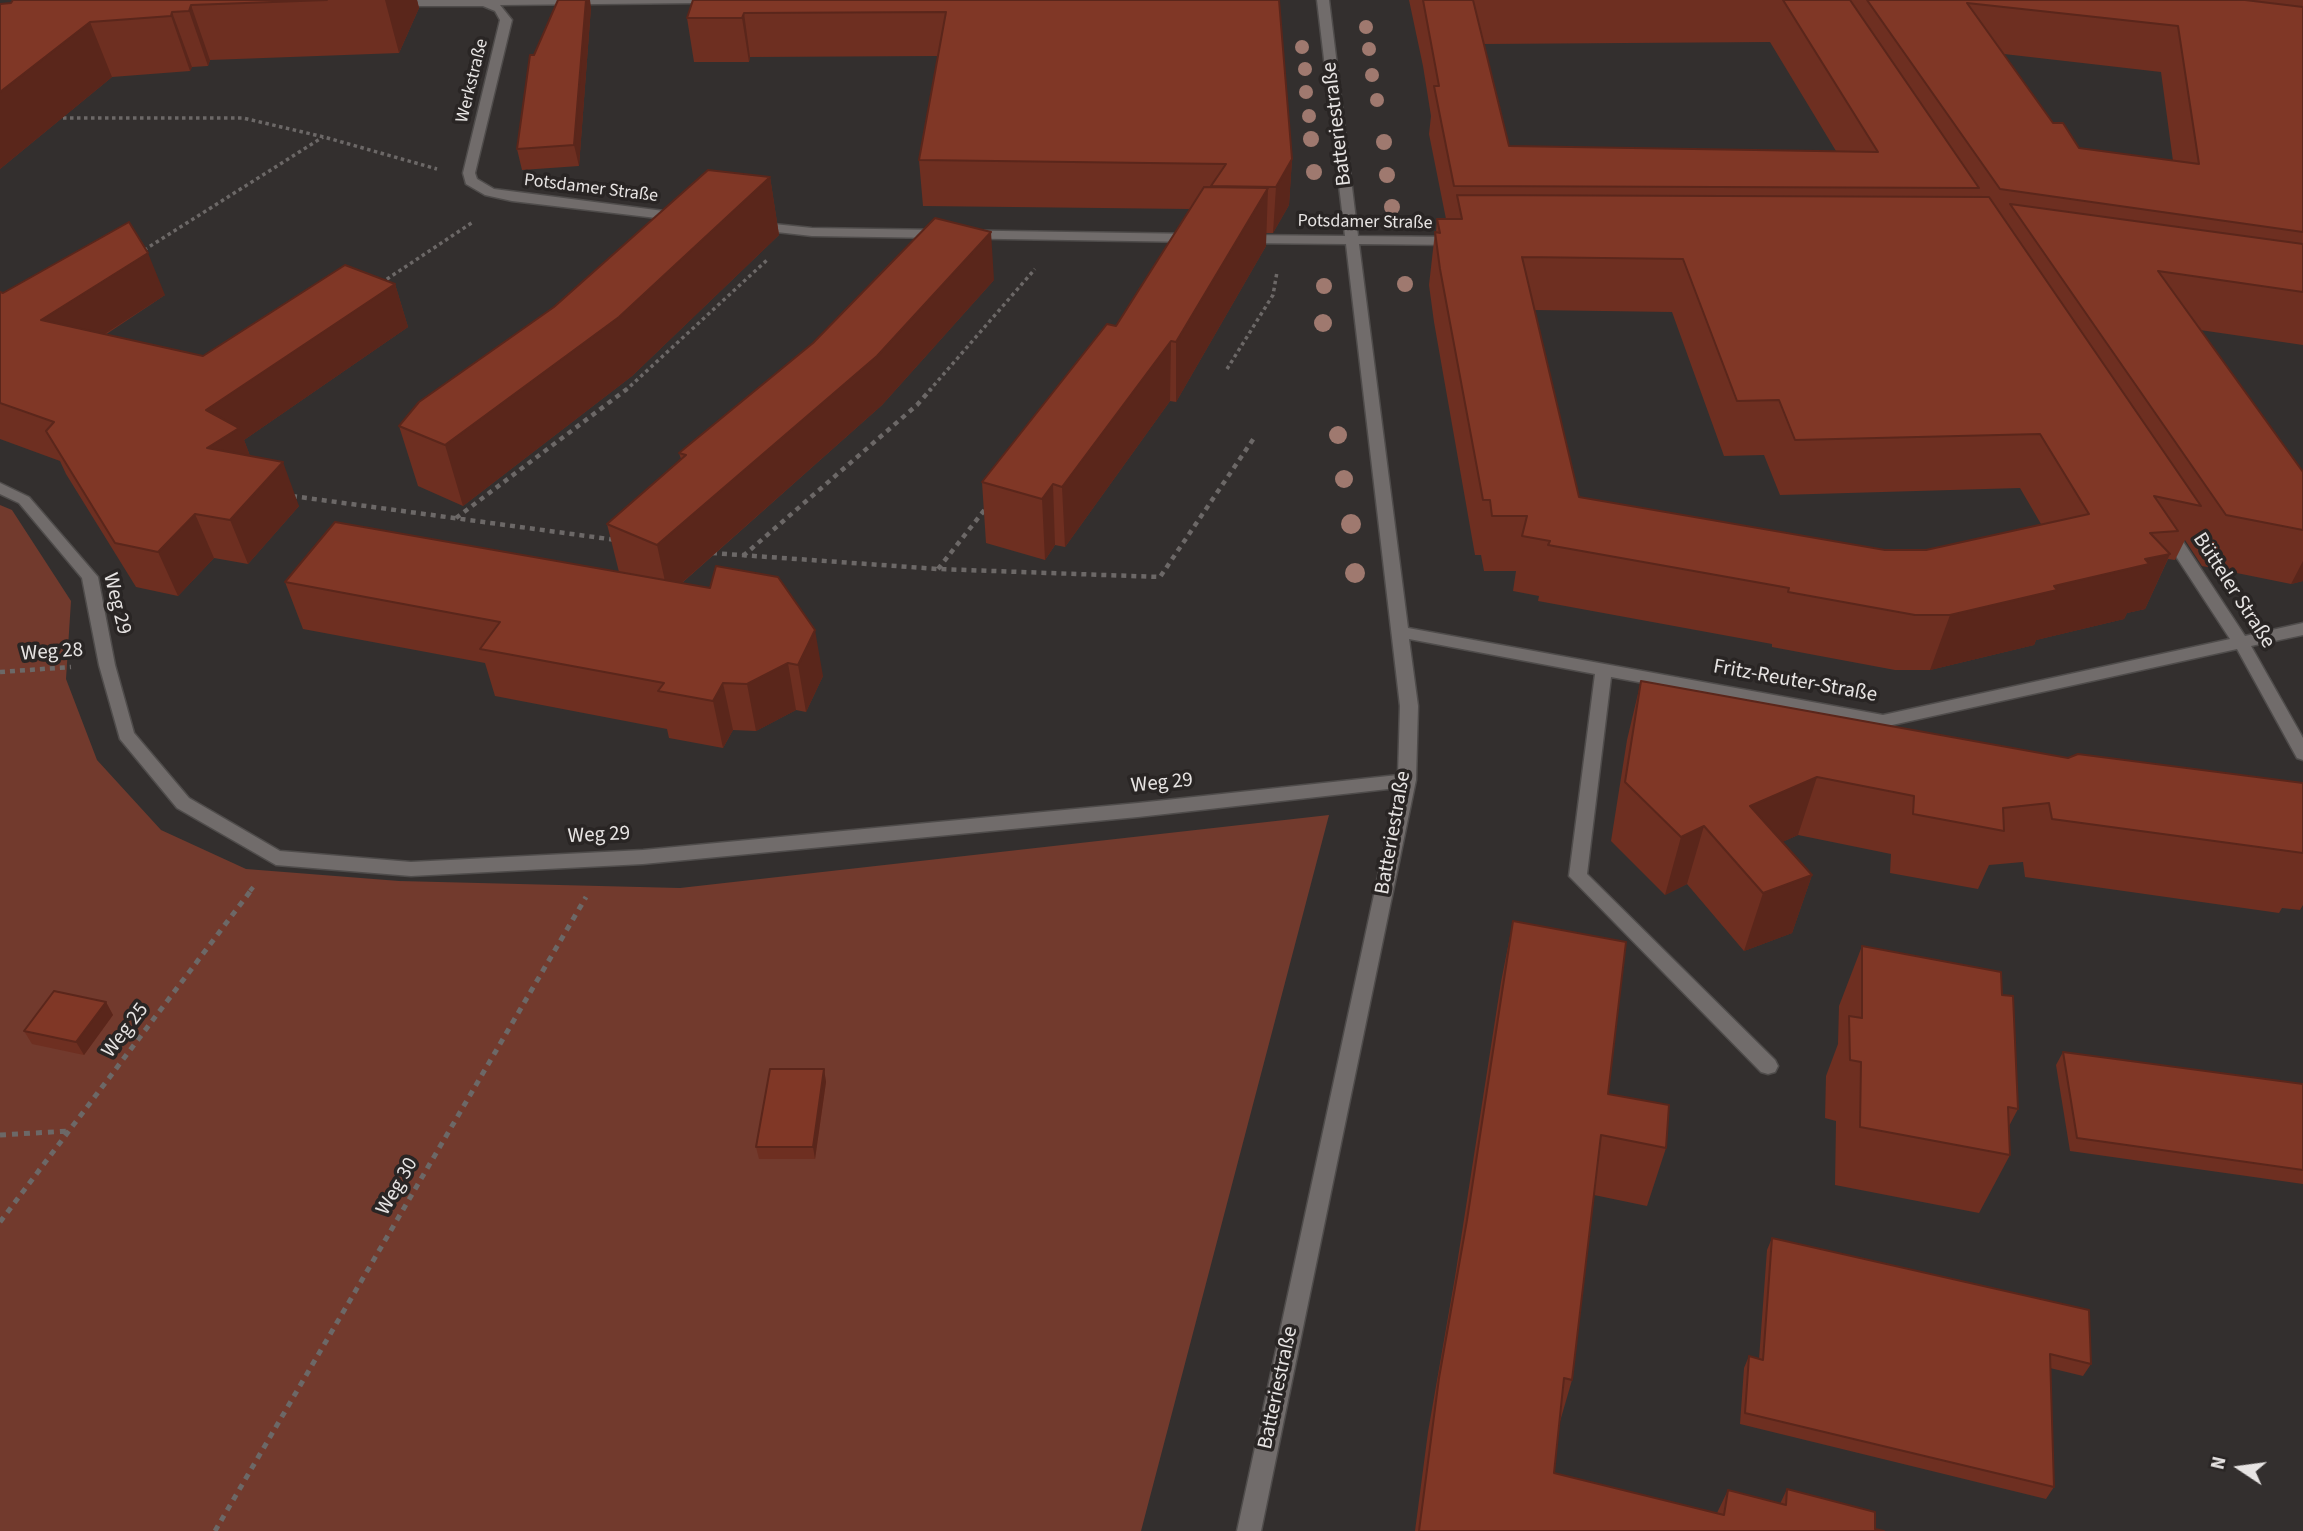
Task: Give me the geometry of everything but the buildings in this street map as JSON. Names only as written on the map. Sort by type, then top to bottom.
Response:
[{"type":"street","points":[[375,3],[698,0]]},
{"type":"street","name":"Batteriestraße","points":[[1249,1531],[1408,780],[1409,706],[1323,0]]},
{"type":"street","name":"Werkstraße","points":[[470,177],[506,20],[499,9],[486,1]]},
{"type":"street","name":"Potsdamer Straße","points":[[470,177],[490,192],[512,197],[698,219]]},
{"type":"street","points":[[738,224],[792,230],[1204,238]]},
{"type":"street","name":"Potsdamer Straße","points":[[1228,239],[1477,241]]},
{"type":"street","name":"Weg 29","points":[[0,488],[24,500],[90,577],[107,665],[126,735],[183,803],[276,858],[411,869],[609,858],[1125,811],[1408,780]]},
{"type":"street","name":"Bütteler Straße","points":[[2158,518],[2242,644],[2303,754]]},
{"type":"street","name":"Fritz-Reuter-Straße","points":[[1400,632],[1884,721],[2303,629]]},
{"type":"street","points":[[1604,669],[1578,876],[1768,1066]]},
{"type":"path","points":[[46,118],[243,118],[470,177]]},
{"type":"path","points":[[139,253],[324,137]]},
{"type":"path","points":[[372,288],[512,197]]},
{"type":"path","points":[[456,518],[638,381],[777,250],[792,230]]},
{"type":"path","points":[[742,557],[917,405],[1051,251],[1055,236]]},
{"type":"path","points":[[1227,369],[1272,295],[1277,280],[1276,240]]},
{"type":"path","points":[[701,551],[742,557],[937,569],[1160,577],[1254,438]]},
{"type":"path","points":[[280,494],[619,540]]},
{"type":"path","points":[[937,569],[989,503]]},
{"type":"path","name":"Weg 28","points":[[0,672],[107,665]]},
{"type":"path","name":"Weg 25","points":[[0,1222],[276,858]]},
{"type":"path","name":"Weg 30","points":[[215,1531],[609,858]]},
{"type":"path","points":[[0,1135],[70,1131]]},
{"type":"shaded area","points":[[0,505],[12,510],[71,601],[66,679],[97,760],[161,830],[246,869],[399,881],[680,888],[1329,815],[1141,1531],[0,1531]]}]
